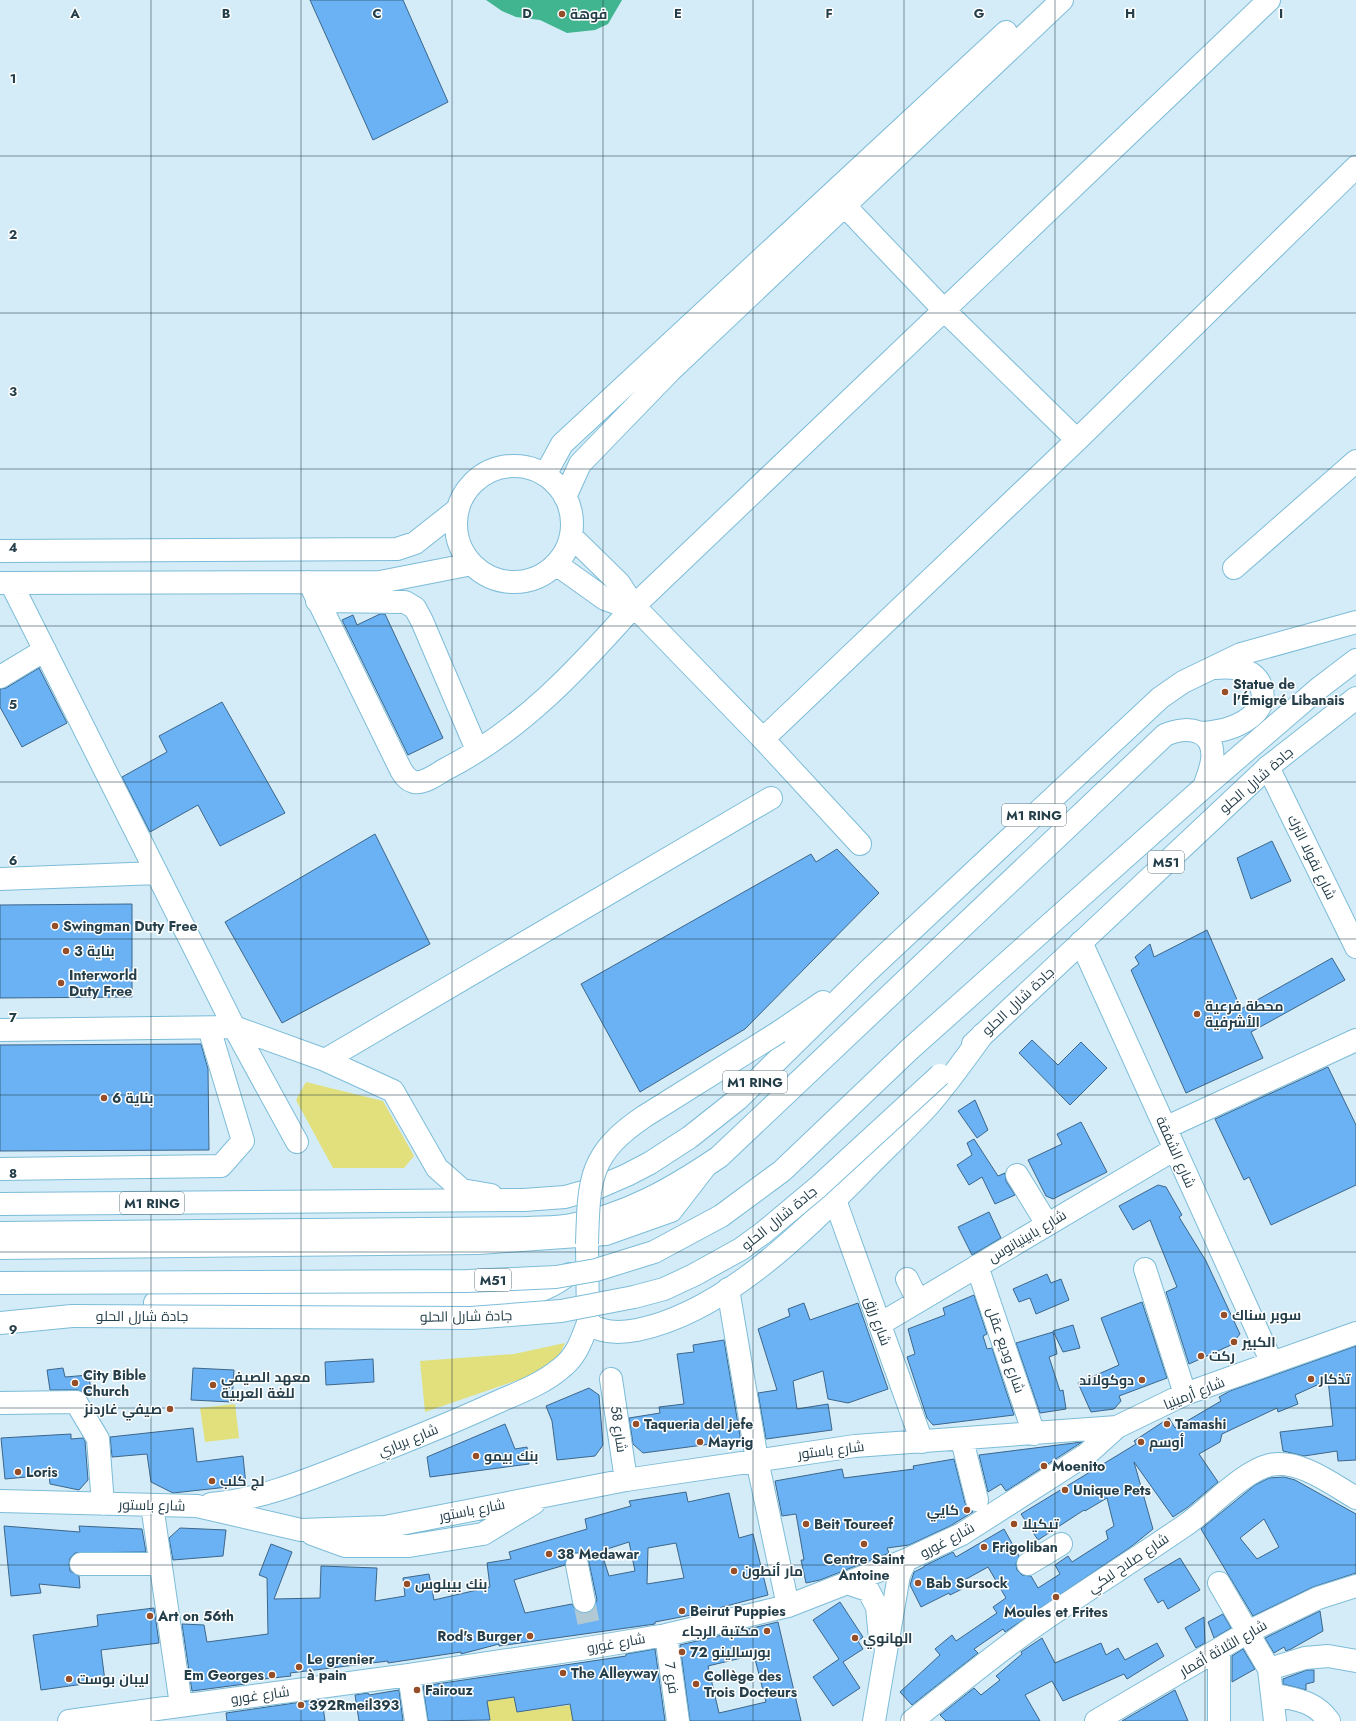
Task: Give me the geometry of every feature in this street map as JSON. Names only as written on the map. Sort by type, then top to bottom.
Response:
[{"type":"main road","points":[[545,475],[562,444],[1040,0]]},
{"type":"main road","points":[[565,497],[580,464],[670,370],[1062,0]]},
{"type":"main road","points":[[313,592],[401,770],[408,779],[415,782],[425,780],[452,767],[516,726],[582,665],[634,606],[1268,0]]},
{"type":"main road","points":[[763,739],[1077,440],[1356,167]]},
{"type":"main road","points":[[845,206],[944,310],[1077,440]]},
{"type":"main road","points":[[1234,568],[1356,461]]},
{"type":"main road","points":[[512,467],[526,468],[545,475],[556,484],[565,497],[570,509],[572,522],[571,536],[566,551],[556,564],[541,576],[523,582],[505,582],[487,576],[472,564],[461,548],[456,529],[458,509],[466,493],[474,482],[488,473],[512,467]]},
{"type":"main road","points":[[0,551],[397,549],[415,543],[458,509]]},
{"type":"main road","points":[[571,536],[619,583],[634,606],[763,739],[860,844]]},
{"type":"main road","points":[[313,592],[380,582],[472,564]]},
{"type":"main road","points":[[556,564],[605,599],[616,603],[634,606]]},
{"type":"main road","points":[[5,583],[313,592],[405,602],[415,608],[422,621],[477,750]]},
{"type":"main road","points":[[5,583],[45,650],[234,1027],[297,1142]]},
{"type":"main road","name":"M1 RING","points":[[0,1204],[524,1200],[565,1197],[597,1188],[650,1163],[690,1137],[738,1099],[868,971],[1144,712],[1184,682],[1241,654],[1356,622]]},
{"type":"main road","points":[[0,677],[45,650]]},
{"type":"main road","name":"جادة شارل الحلو","points":[[0,1283],[468,1281],[556,1277],[596,1270],[654,1252],[721,1216],[782,1171],[910,1049],[1204,787],[1318,689],[1356,660]]},
{"type":"main road","points":[[0,1233],[526,1228],[570,1225],[602,1218],[642,1203],[678,1184],[720,1157],[1157,742],[1176,730],[1186,729],[1201,733],[1223,730],[1247,719],[1256,713],[1261,705],[1263,695],[1258,680],[1251,673],[1236,668],[1209,669]]},
{"type":"main road","name":"جادة شارل الحلو","points":[[0,1316],[471,1318],[561,1311],[634,1297],[664,1289],[694,1275],[741,1249],[763,1233],[818,1187],[940,1075],[1268,767],[1356,698]]},
{"type":"main road","points":[[1201,733],[1210,744],[1212,753],[1211,767],[1204,787]]},
{"type":"main road","name":"شارع نقولا الترك","points":[[1268,767],[1356,947]]},
{"type":"main road","points":[[324,1060],[771,798]]},
{"type":"main road","points":[[0,879],[157,873]]},
{"type":"main road","name":"شارع الشفقة","points":[[1081,942],[1272,1363]]},
{"type":"main road","points":[[868,971],[779,1032],[624,1129],[613,1140],[599,1160],[588,1203],[588,1324],[593,1328],[606,1331],[626,1332],[654,1327],[693,1311],[728,1289],[786,1245],[835,1200],[928,1106],[983,1034]]},
{"type":"main road","points":[[0,1030],[234,1027],[324,1060],[393,1091],[437,1168],[462,1190],[524,1200]]},
{"type":"main road","points":[[0,1169],[221,1166],[243,1141],[209,1028]]},
{"type":"main road","points":[[1165,1128],[1356,1040]]},
{"type":"main road","name":"شارع بابينيانوس","points":[[880,1324],[1175,1148]]},
{"type":"main road","points":[[0,1248],[479,1243],[606,1234],[671,1211],[707,1165]]},
{"type":"main road","points":[[1017,1175],[1047,1224]]},
{"type":"main road","name":"شارع رزق","points":[[835,1200],[922,1442]]},
{"type":"main road","points":[[155,1302],[374,1302],[508,1298],[537,1291],[565,1276],[578,1264],[587,1244]]},
{"type":"main road","name":"شارع وديع عقل","points":[[977,1266],[1034,1434]]},
{"type":"main road","points":[[1145,1270],[1184,1394]]},
{"type":"main road","points":[[907,1279],[918,1301]]},
{"type":"main road","points":[[728,1289],[757,1460],[788,1606]]},
{"type":"main road","points":[[0,1323],[72,1316]]},
{"type":"main road","name":"شارع برباري","points":[[197,1506],[240,1500],[278,1491],[462,1419],[537,1384],[560,1370],[574,1356],[579,1348],[588,1324]]},
{"type":"main road","name":"شارع أرمينيا","points":[[1117,1427],[1184,1394],[1356,1333]]},
{"type":"main road","name":"شارع 58","points":[[611,1379],[626,1480]]},
{"type":"main road","points":[[0,1403],[76,1402],[98,1439],[103,1504]]},
{"type":"main road","name":"شارع باستور","points":[[0,1501],[197,1506],[302,1530],[384,1527],[626,1480],[855,1446],[962,1440],[1117,1427]]},
{"type":"main road","name":"شارع غورو","points":[[69,1721],[409,1675],[592,1639],[666,1635],[788,1606],[850,1584],[962,1534],[1087,1454],[1117,1427]]},
{"type":"main road","points":[[1079,1431],[1089,1438],[1090,1445],[1087,1454]]},
{"type":"main road","points":[[962,1440],[977,1500]]},
{"type":"main road","name":"شارع صلاح لبكي","points":[[912,1721],[962,1680],[1030,1630],[1188,1523],[1251,1473],[1272,1465],[1293,1466],[1317,1476],[1356,1498]]},
{"type":"main road","points":[[152,1506],[159,1564],[181,1706]]},
{"type":"main road","points":[[1028,1564],[1061,1544]]},
{"type":"main road","points":[[874,1721],[899,1575],[906,1560]]},
{"type":"main road","points":[[81,1564],[159,1564]]},
{"type":"main road","points":[[577,1565],[584,1601]]},
{"type":"main road","points":[[1218,1582],[1269,1669],[1275,1721]]},
{"type":"main road","points":[[850,1584],[868,1590],[877,1607],[882,1670]]},
{"type":"main road","name":"شارع الثلاثة أقمار","points":[[1096,1721],[1219,1651],[1248,1632],[1318,1598],[1356,1586]]},
{"type":"main road","name":"فرع 7","points":[[666,1635],[678,1721]]},
{"type":"main road","points":[[1219,1651],[1219,1721]]},
{"type":"main road","points":[[1269,1669],[1305,1658],[1328,1656],[1356,1661]]},
{"type":"main road","points":[[409,1675],[416,1721]]},
{"type":"main road","points":[[1272,1694],[1312,1704],[1330,1721]]},
{"type":"shaded area","name":"فوهة","points":[[486,0],[622,0],[608,24],[595,30],[567,33],[540,20],[516,17],[502,11]]},
{"type":"shaded area","points":[[306,1082],[383,1101],[414,1156],[404,1168],[333,1168],[296,1100]]},
{"type":"shaded area","points":[[565,1343],[557,1360],[530,1376],[425,1412],[420,1361],[514,1354]]},
{"type":"shaded area","points":[[235,1404],[239,1438],[205,1442],[200,1408]]},
{"type":"shaded area","points":[[514,1697],[517,1712],[571,1705],[573,1721],[490,1721],[487,1701]]},
{"type":"building","points":[[310,0],[403,0],[448,102],[373,140]]},
{"type":"building","points":[[380,614],[385,614],[443,738],[408,755],[342,620],[353,615],[357,625]]},
{"type":"building","points":[[39,668],[67,723],[22,747],[0,707],[0,689],[6,688]]},
{"type":"building","points":[[222,702],[285,813],[220,846],[198,805],[150,832],[122,777],[167,752],[159,736]]},
{"type":"building","points":[[375,834],[430,944],[282,1023],[225,922]]},
{"type":"building","points":[[1272,841],[1291,881],[1251,899],[1237,858]]},
{"type":"building","points":[[837,849],[879,893],[745,1029],[640,1092],[581,984],[811,854],[816,862]]},
{"type":"building","name":"بناية 3","points":[[132,904],[132,997],[0,998],[0,905]]},
{"type":"building","name":"محطة فرعية الأشرفية","points":[[1207,930],[1241,1009],[1332,958],[1345,980],[1251,1032],[1263,1058],[1186,1093],[1131,970],[1139,964],[1135,957],[1150,944],[1154,957]]},
{"type":"building","points":[[1032,1040],[1058,1065],[1081,1042],[1107,1068],[1070,1105],[1019,1053]]},
{"type":"building","name":"بناية 6","points":[[201,1044],[208,1069],[209,1150],[0,1151],[0,1045]]},
{"type":"building","points":[[1328,1067],[1356,1125],[1356,1185],[1271,1225],[1249,1177],[1244,1180],[1215,1119]]},
{"type":"building","points":[[975,1100],[988,1130],[977,1138],[958,1111]]},
{"type":"building","points":[[1081,1122],[1107,1172],[1053,1199],[1046,1196],[1028,1160],[1062,1144],[1057,1134]]},
{"type":"building","points":[[974,1139],[998,1176],[1005,1173],[1006,1181],[1015,1195],[995,1204],[982,1177],[969,1185],[957,1165],[972,1155],[967,1143]]},
{"type":"building","points":[[1158,1185],[1166,1187],[1182,1215],[1179,1217],[1206,1261],[1240,1334],[1231,1345],[1189,1364],[1166,1292],[1177,1287],[1150,1220],[1133,1230],[1119,1206]]},
{"type":"building","points":[[989,1212],[1001,1238],[972,1255],[958,1227]]},
{"type":"building","points":[[1047,1274],[1051,1283],[1061,1279],[1069,1300],[1036,1314],[1030,1298],[1019,1302],[1013,1289]]},
{"type":"building","points":[[974,1295],[987,1334],[983,1336],[987,1349],[992,1348],[1014,1415],[933,1425],[927,1418],[907,1357],[915,1354],[908,1329],[945,1315],[943,1308]]},
{"type":"building","points":[[1142,1302],[1167,1378],[1119,1396],[1121,1401],[1114,1409],[1091,1412],[1078,1383],[1119,1365],[1101,1318]]},
{"type":"building","points":[[804,1303],[810,1320],[858,1303],[888,1389],[848,1403],[828,1399],[823,1371],[793,1381],[797,1409],[828,1404],[832,1430],[766,1439],[758,1393],[777,1390],[758,1329],[790,1316],[788,1309]]},
{"type":"building","points":[[1073,1325],[1080,1348],[1063,1352],[1053,1331]]},
{"type":"building","points":[[1053,1332],[1057,1354],[1049,1357],[1060,1391],[1063,1390],[1066,1409],[1040,1413],[1016,1343]]},
{"type":"building","points":[[724,1340],[741,1442],[712,1446],[711,1444],[643,1453],[633,1444],[629,1418],[660,1413],[659,1407],[684,1404],[677,1354],[694,1352],[693,1345]]},
{"type":"building","points":[[1356,1346],[1356,1460],[1338,1461],[1337,1451],[1304,1456],[1283,1451],[1280,1432],[1333,1426],[1328,1380],[1295,1395],[1298,1404],[1278,1412],[1277,1408],[1222,1434],[1220,1442],[1199,1454],[1218,1482],[1188,1507],[1173,1517],[1134,1462],[1153,1529],[1132,1546],[1005,1632],[1003,1629],[974,1649],[978,1653],[912,1705],[900,1692],[940,1655],[935,1649],[952,1635],[956,1641],[997,1613],[993,1607],[1006,1598],[988,1567],[959,1583],[962,1589],[950,1595],[949,1593],[921,1607],[910,1585],[914,1572],[953,1552],[956,1557],[1004,1529],[1019,1556],[1016,1564],[1017,1570],[1022,1575],[1031,1576],[1038,1588],[1060,1574],[1055,1565],[1068,1556],[1072,1562],[1108,1539],[1106,1531],[1114,1526],[1107,1498],[1085,1511],[1084,1510],[1038,1540],[1021,1514],[1136,1444],[1134,1441],[1169,1418],[1175,1428],[1221,1401],[1219,1397],[1230,1391]]},
{"type":"building","points":[[373,1359],[374,1382],[326,1385],[325,1362]]},
{"type":"building","points":[[63,1368],[65,1377],[89,1375],[91,1392],[84,1393],[78,1390],[50,1390],[47,1370]]},
{"type":"building","name":"معهد الصيفي للغة العربية","points":[[193,1368],[234,1370],[232,1402],[191,1400]]},
{"type":"building","points":[[589,1388],[599,1395],[603,1445],[595,1456],[557,1460],[552,1421],[546,1406]]},
{"type":"building","points":[[505,1424],[515,1449],[527,1447],[529,1464],[430,1477],[427,1457]]},
{"type":"building","points":[[193,1428],[197,1462],[243,1456],[246,1485],[173,1493],[151,1482],[147,1454],[112,1457],[110,1437]]},
{"type":"building","points":[[71,1434],[71,1439],[83,1438],[85,1441],[88,1480],[79,1490],[50,1484],[49,1475],[5,1479],[1,1438]]},
{"type":"building","points":[[1082,1442],[1006,1491],[1001,1484],[988,1492],[979,1455]]},
{"type":"building","points":[[954,1459],[965,1503],[973,1512],[950,1526],[909,1545],[887,1548],[889,1553],[820,1580],[806,1583],[801,1560],[804,1560],[796,1514],[782,1516],[775,1481],[842,1469],[844,1478],[914,1469],[913,1466]]},
{"type":"building","points":[[1284,1477],[1295,1480],[1356,1514],[1356,1573],[1313,1587],[1253,1616],[1201,1529],[1255,1485],[1269,1478]],"holes":[[[1264,1519],[1279,1547],[1257,1559],[1240,1538]]]},
{"type":"building","points":[[686,1492],[688,1502],[729,1493],[739,1538],[753,1534],[768,1595],[711,1610],[712,1611],[655,1622],[655,1624],[499,1646],[499,1644],[461,1654],[461,1652],[388,1663],[388,1661],[290,1673],[291,1676],[246,1681],[245,1684],[192,1691],[182,1624],[204,1625],[207,1642],[268,1634],[267,1578],[259,1575],[271,1544],[292,1552],[274,1599],[320,1598],[321,1566],[377,1568],[375,1601],[405,1596],[403,1578],[429,1574],[434,1600],[490,1587],[487,1563],[511,1559],[509,1552],[587,1529],[585,1519],[631,1506],[629,1501]],"holes":[[[629,1542],[635,1571],[609,1576],[601,1551]],[[676,1543],[684,1578],[647,1584],[648,1548]],[[574,1553],[581,1553],[588,1558],[597,1600],[592,1610],[587,1613],[580,1613],[572,1604],[525,1613],[514,1580],[565,1565],[569,1556]]]},
{"type":"building","points":[[4,1526],[80,1532],[79,1526],[142,1529],[146,1552],[75,1553],[70,1558],[70,1571],[79,1576],[80,1588],[39,1584],[41,1593],[11,1596]]},
{"type":"building","points":[[180,1528],[226,1530],[223,1556],[173,1560],[169,1538]]},
{"type":"building","points":[[1180,1558],[1200,1590],[1168,1609],[1163,1600],[1158,1603],[1144,1579]]},
{"type":"building","points":[[840,1602],[863,1637],[858,1641],[863,1649],[843,1662],[860,1688],[833,1706],[813,1677],[839,1659],[813,1620]]},
{"type":"building","points":[[154,1608],[159,1643],[101,1650],[105,1681],[41,1690],[33,1635],[98,1626],[97,1615]]},
{"type":"building","points":[[1320,1611],[1323,1631],[1291,1649],[1286,1651],[1284,1647],[1274,1653],[1265,1638]]},
{"type":"building","points":[[1223,1614],[1231,1628],[1214,1638],[1208,1622]]},
{"type":"building","points":[[1204,1617],[1205,1643],[1196,1648],[1185,1628]]},
{"type":"building","name":"Collège des Trois Docteurs","points":[[778,1622],[801,1721],[690,1721],[680,1645]],"holes":[[[754,1655],[766,1702],[719,1713],[708,1666]]]},
{"type":"building","points":[[1042,1638],[1055,1663],[1101,1643],[1106,1655],[1118,1648],[1125,1660],[1157,1643],[1164,1656],[1127,1679],[1124,1674],[1063,1701],[1052,1681],[1025,1695],[1040,1721],[946,1721],[940,1715],[974,1688],[981,1695],[1000,1680],[996,1676],[1022,1654],[1021,1652]]},
{"type":"building","points":[[655,1649],[665,1721],[573,1721],[570,1704],[517,1712],[514,1697],[487,1701],[490,1720],[428,1721],[423,1686],[626,1656],[626,1654]]},
{"type":"building","points":[[1243,1649],[1255,1669],[1232,1682],[1232,1656]]},
{"type":"building","points":[[1307,1670],[1314,1670],[1314,1682],[1306,1684],[1306,1690],[1283,1684],[1283,1679]]},
{"type":"building","points":[[399,1690],[403,1721],[359,1721],[355,1695],[368,1693],[369,1695]]},
{"type":"building","points":[[1175,1690],[1188,1721],[1122,1721]]},
{"type":"building","points":[[322,1699],[325,1721],[227,1721],[226,1713]]},
{"type":"tunnel","points":[[584,1601],[590,1630]]},
{"type":"place","name":"فوهة","points":[[562,14]]},
{"type":"place","name":"Statue de l'Émigré Libanais","points":[[1225,692]]},
{"type":"place","name":"Swingman Duty Free","points":[[55,926]]},
{"type":"place","name":"بناية 3","points":[[66,951]]},
{"type":"place","name":"Interworld Duty Free","points":[[61,983]]},
{"type":"place","name":"محطة فرعية الأشرفية","points":[[1197,1014]]},
{"type":"place","name":"بناية 6","points":[[104,1098]]},
{"type":"place","name":"سوبر سناك","points":[[1224,1315]]},
{"type":"place","name":"الكبير","points":[[1234,1342]]},
{"type":"place","name":"ركت","points":[[1201,1356]]},
{"type":"place","name":"تذكار","points":[[1311,1379]]},
{"type":"place","name":"دوكولاند","points":[[1142,1380]]},
{"type":"place","name":"City Bible Church","points":[[75,1383]]},
{"type":"place","name":"معهد الصيفي للغة العربية","points":[[213,1385]]},
{"type":"place","name":"صيفي غاردنز","points":[[170,1409]]},
{"type":"place","name":"Taqueria del jefe","points":[[636,1424]]},
{"type":"place","name":"Tamashi","points":[[1167,1424]]},
{"type":"place","name":"Mayrig","points":[[700,1442]]},
{"type":"place","name":"أوسم","points":[[1141,1442]]},
{"type":"place","name":"بنك بيمو","points":[[476,1456]]},
{"type":"place","name":"Moenito","points":[[1044,1466]]},
{"type":"place","name":"Loris","points":[[18,1472]]},
{"type":"place","name":"لج كلب","points":[[212,1481]]},
{"type":"place","name":"Unique Pets","points":[[1065,1490]]},
{"type":"place","name":"كايي","points":[[967,1510]]},
{"type":"place","name":"Beit Toureef","points":[[806,1524]]},
{"type":"place","name":"تيكيلا","points":[[1014,1524]]},
{"type":"place","name":"Centre Saint Antoine","points":[[864,1544]]},
{"type":"place","name":"Frigoliban","points":[[984,1547]]},
{"type":"place","name":"38 Medawar","points":[[549,1554]]},
{"type":"place","name":"مار أنطون","points":[[734,1571]]},
{"type":"place","name":"Bab Sursock","points":[[918,1583]]},
{"type":"place","name":"بنك بيبلوس","points":[[407,1584]]},
{"type":"place","name":"Moules et Frites","points":[[1056,1597]]},
{"type":"place","name":"Beirut Puppies","points":[[682,1611]]},
{"type":"place","name":"Art on 56th","points":[[150,1616]]},
{"type":"place","name":"مكتبة الرجاء","points":[[767,1631]]},
{"type":"place","name":"Rod's Burger","points":[[530,1636]]},
{"type":"place","name":"الهانوي","points":[[855,1638]]},
{"type":"place","name":"بورسالينو 72","points":[[682,1652]]},
{"type":"place","name":"Le grenier à pain","points":[[299,1667]]},
{"type":"place","name":"The Alleyway","points":[[563,1673]]},
{"type":"place","name":"Em Georges","points":[[272,1675]]},
{"type":"place","name":"ليبان بوست","points":[[69,1679]]},
{"type":"place","name":"Collège des Trois Docteurs","points":[[696,1684]]},
{"type":"place","name":"Fairouz","points":[[417,1690]]},
{"type":"place","name":"392Rmeil393","points":[[301,1705]]}]
